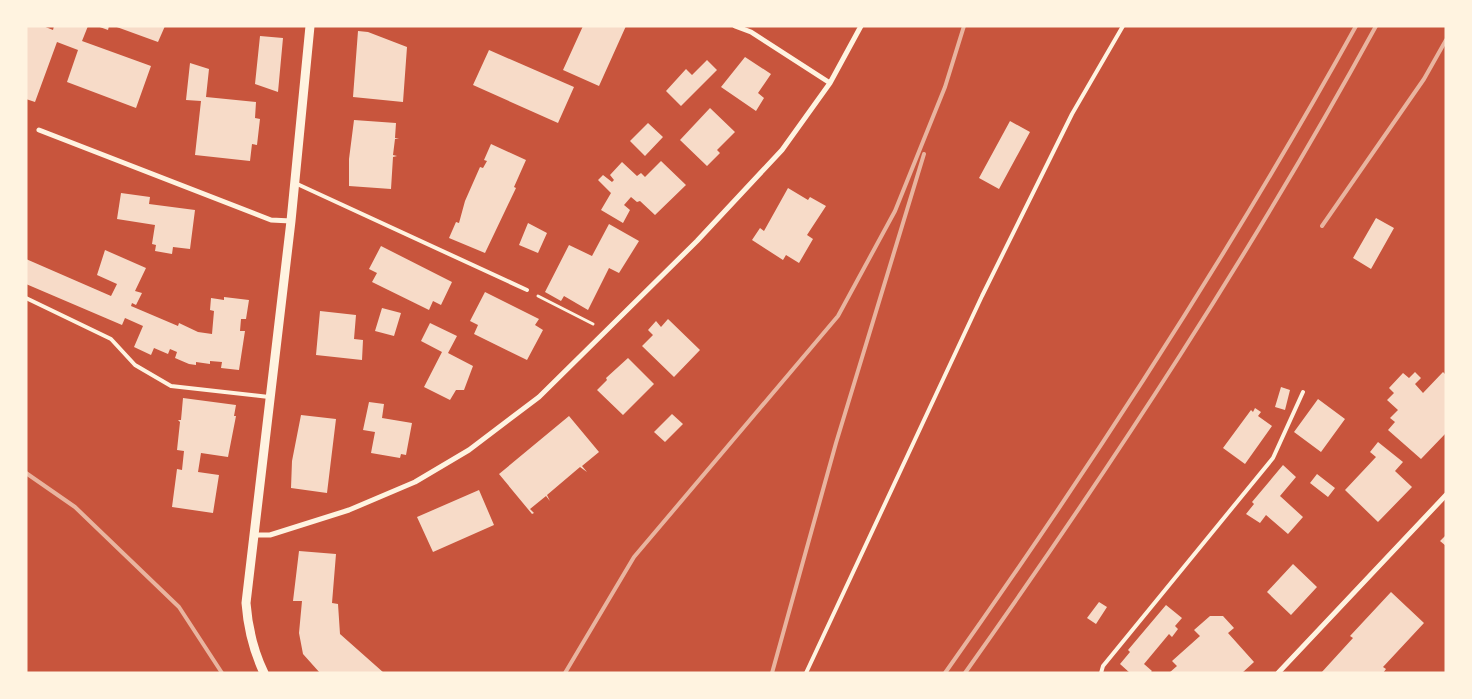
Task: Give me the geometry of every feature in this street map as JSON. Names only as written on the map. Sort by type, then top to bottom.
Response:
[{"type":"street","points":[[264,673],[254,653],[248,629],[246,603],[291,221],[310,26]]},
{"type":"street","points":[[735,26],[751,32],[830,83]]},
{"type":"street","points":[[253,534],[270,535],[340,512],[414,482],[469,450],[539,397],[697,242],[782,150],[830,83],[861,26]]},
{"type":"street","points":[[39,130],[271,220],[291,221]]},
{"type":"street","points":[[1278,673],[1446,495]]},
{"type":"lane","points":[[806,673],[986,287],[1072,114],[1123,26]]},
{"type":"lane","points":[[295,183],[527,290]]},
{"type":"lane","points":[[26,298],[111,339],[135,365],[171,386],[271,397]]},
{"type":"lane","points":[[1101,673],[1103,666],[1273,458],[1303,392]]},
{"type":"path","points":[[527,290],[607,331]]},
{"type":"building","points":[[26,26],[43,26],[53,30],[54,26],[88,26],[82,41],[151,66],[136,108],[67,82],[78,50],[57,42],[35,102],[26,99]]},
{"type":"building","points":[[97,26],[109,26],[108,30]]},
{"type":"building","points":[[114,26],[165,26],[158,42]]},
{"type":"building","points":[[583,26],[626,26],[599,86],[563,70]]},
{"type":"building","points":[[358,31],[368,32],[407,47],[403,102],[353,97]]},
{"type":"building","points":[[260,36],[283,38],[278,92],[255,84]]},
{"type":"building","points":[[489,50],[574,87],[558,123],[473,85]]},
{"type":"building","points":[[745,57],[771,74],[758,93],[764,98],[756,111],[721,87]]},
{"type":"building","points":[[707,60],[717,70],[681,106],[666,91],[686,69],[692,75]]},
{"type":"building","points":[[190,63],[209,69],[206,97],[256,102],[255,118],[260,119],[257,145],[252,144],[250,161],[195,155],[201,101],[186,100]]},
{"type":"building","points":[[710,108],[735,132],[717,150],[720,153],[707,166],[680,140]]},
{"type":"building","points":[[354,120],[396,123],[395,138],[399,138],[395,139],[393,155],[397,156],[393,157],[391,189],[349,186],[349,159]]},
{"type":"building","points":[[1010,121],[1030,132],[999,189],[979,178]]},
{"type":"building","points":[[648,123],[663,137],[645,156],[630,141]]},
{"type":"building","points":[[491,144],[526,160],[514,187],[516,188],[485,253],[449,238],[456,222],[459,223],[465,201],[480,167],[483,168],[487,161],[484,160]]},
{"type":"building","points":[[661,161],[686,185],[655,215],[640,201],[637,202],[631,197],[624,205],[630,210],[623,223],[601,210],[611,193],[598,180],[603,175],[612,182],[614,180],[610,175],[622,162],[637,176],[641,173],[645,177]]},
{"type":"building","points":[[788,188],[808,200],[810,197],[826,206],[807,235],[813,239],[799,263],[786,255],[783,260],[752,240],[760,228],[764,231]]},
{"type":"building","points":[[121,193],[150,197],[149,204],[195,210],[190,249],[173,247],[172,254],[155,251],[156,245],[152,244],[155,225],[117,219]]},
{"type":"building","points":[[1376,218],[1394,228],[1371,269],[1353,258]]},
{"type":"building","points":[[528,223],[547,233],[538,253],[519,245]]},
{"type":"building","points":[[609,224],[639,241],[619,273],[609,268],[588,310],[564,296],[561,301],[545,292],[569,245],[592,256]]},
{"type":"building","points":[[381,246],[452,282],[441,305],[433,301],[429,310],[372,282],[377,273],[369,269]]},
{"type":"building","points":[[105,250],[146,268],[135,291],[142,293],[136,305],[132,303],[131,306],[178,326],[179,323],[198,332],[212,334],[214,311],[210,310],[211,298],[224,300],[224,297],[249,300],[246,319],[241,319],[240,331],[245,331],[239,370],[221,368],[222,362],[210,361],[210,364],[196,362],[196,365],[189,364],[175,358],[177,352],[170,349],[168,354],[154,348],[151,355],[134,347],[143,326],[125,318],[122,325],[26,284],[26,259],[111,296],[117,284],[97,275]]},
{"type":"building","points":[[485,292],[539,319],[535,325],[543,330],[527,360],[474,334],[478,325],[470,321]]},
{"type":"building","points":[[382,308],[401,313],[394,336],[375,331]]},
{"type":"building","points":[[320,311],[356,315],[354,339],[363,340],[362,360],[316,355]]},
{"type":"building","points":[[668,319],[700,350],[674,377],[642,346],[653,335],[648,330],[656,321],[661,327]]},
{"type":"building","points":[[430,323],[457,336],[448,353],[473,366],[464,390],[456,390],[450,400],[424,387],[442,352],[421,341]]},
{"type":"building","points":[[628,358],[654,384],[623,415],[597,390],[607,380],[606,378]]},
{"type":"building","points":[[1415,372],[1421,378],[1415,384],[1423,393],[1443,372],[1446,375],[1446,433],[1421,459],[1388,430],[1395,422],[1390,418],[1398,410],[1387,400],[1394,393],[1389,388],[1403,373],[1409,378]]},
{"type":"building","points":[[1281,387],[1290,390],[1285,410],[1275,407]]},
{"type":"building","points":[[183,398],[236,405],[234,416],[236,416],[228,457],[201,453],[198,472],[219,475],[213,513],[172,507],[177,469],[182,470],[184,451],[177,450],[180,422],[178,420],[181,420]]},
{"type":"building","points":[[1318,399],[1345,419],[1321,452],[1294,432]]},
{"type":"building","points":[[369,402],[384,404],[382,418],[412,423],[406,455],[401,454],[400,458],[371,453],[375,432],[363,430]]},
{"type":"building","points":[[1255,408],[1261,412],[1258,416],[1272,426],[1245,464],[1223,448],[1251,410],[1253,412]]},
{"type":"building","points":[[672,414],[683,424],[665,442],[654,432]]},
{"type":"building","points":[[301,415],[336,419],[327,493],[291,488],[292,461]]},
{"type":"building","points":[[569,416],[599,452],[582,466],[587,472],[580,467],[547,495],[550,501],[546,496],[530,509],[534,513],[532,514],[499,474]]},
{"type":"building","points":[[1378,442],[1403,462],[1395,471],[1412,487],[1378,522],[1345,490],[1376,457],[1370,452]]},
{"type":"building","points":[[1283,465],[1296,477],[1280,496],[1303,517],[1288,534],[1266,515],[1260,523],[1246,514],[1254,504],[1252,502]]},
{"type":"building","points":[[1317,474],[1335,488],[1328,497],[1310,483]]},
{"type":"building","points":[[479,490],[494,525],[433,552],[417,517]]},
{"type":"building","points":[[1446,535],[1446,546],[1440,541]]},
{"type":"building","points":[[299,551],[336,554],[332,603],[338,604],[340,634],[384,673],[320,673],[303,654],[299,633],[302,601],[293,601]]},
{"type":"building","points":[[1293,564],[1317,587],[1291,615],[1267,592]]},
{"type":"building","points":[[1391,592],[1424,623],[1383,667],[1386,669],[1383,673],[1321,673],[1353,638],[1350,636]]},
{"type":"building","points":[[1099,602],[1107,607],[1096,624],[1087,618]]},
{"type":"building","points":[[1166,605],[1182,618],[1175,626],[1178,629],[1172,637],[1169,634],[1144,664],[1152,671],[1150,673],[1130,673],[1120,664],[1130,652],[1128,650]]},
{"type":"building","points":[[1210,616],[1223,616],[1234,628],[1228,633],[1254,662],[1242,673],[1169,673],[1177,666],[1172,661],[1200,636],[1194,630]]},
{"type":"railway","points":[[565,673],[634,557],[838,316],[895,211],[945,87],[964,26]]},
{"type":"railway","points":[[945,673],[1054,515],[1160,355],[1309,110],[1356,26]]},
{"type":"railway","points":[[965,673],[1128,436],[1180,356],[1281,193],[1376,26]]},
{"type":"railway","points":[[1322,226],[1424,79],[1446,40]]},
{"type":"railway","points":[[772,673],[836,443],[924,154]]},
{"type":"railway","points":[[26,473],[75,507],[179,607],[222,673]]}]
